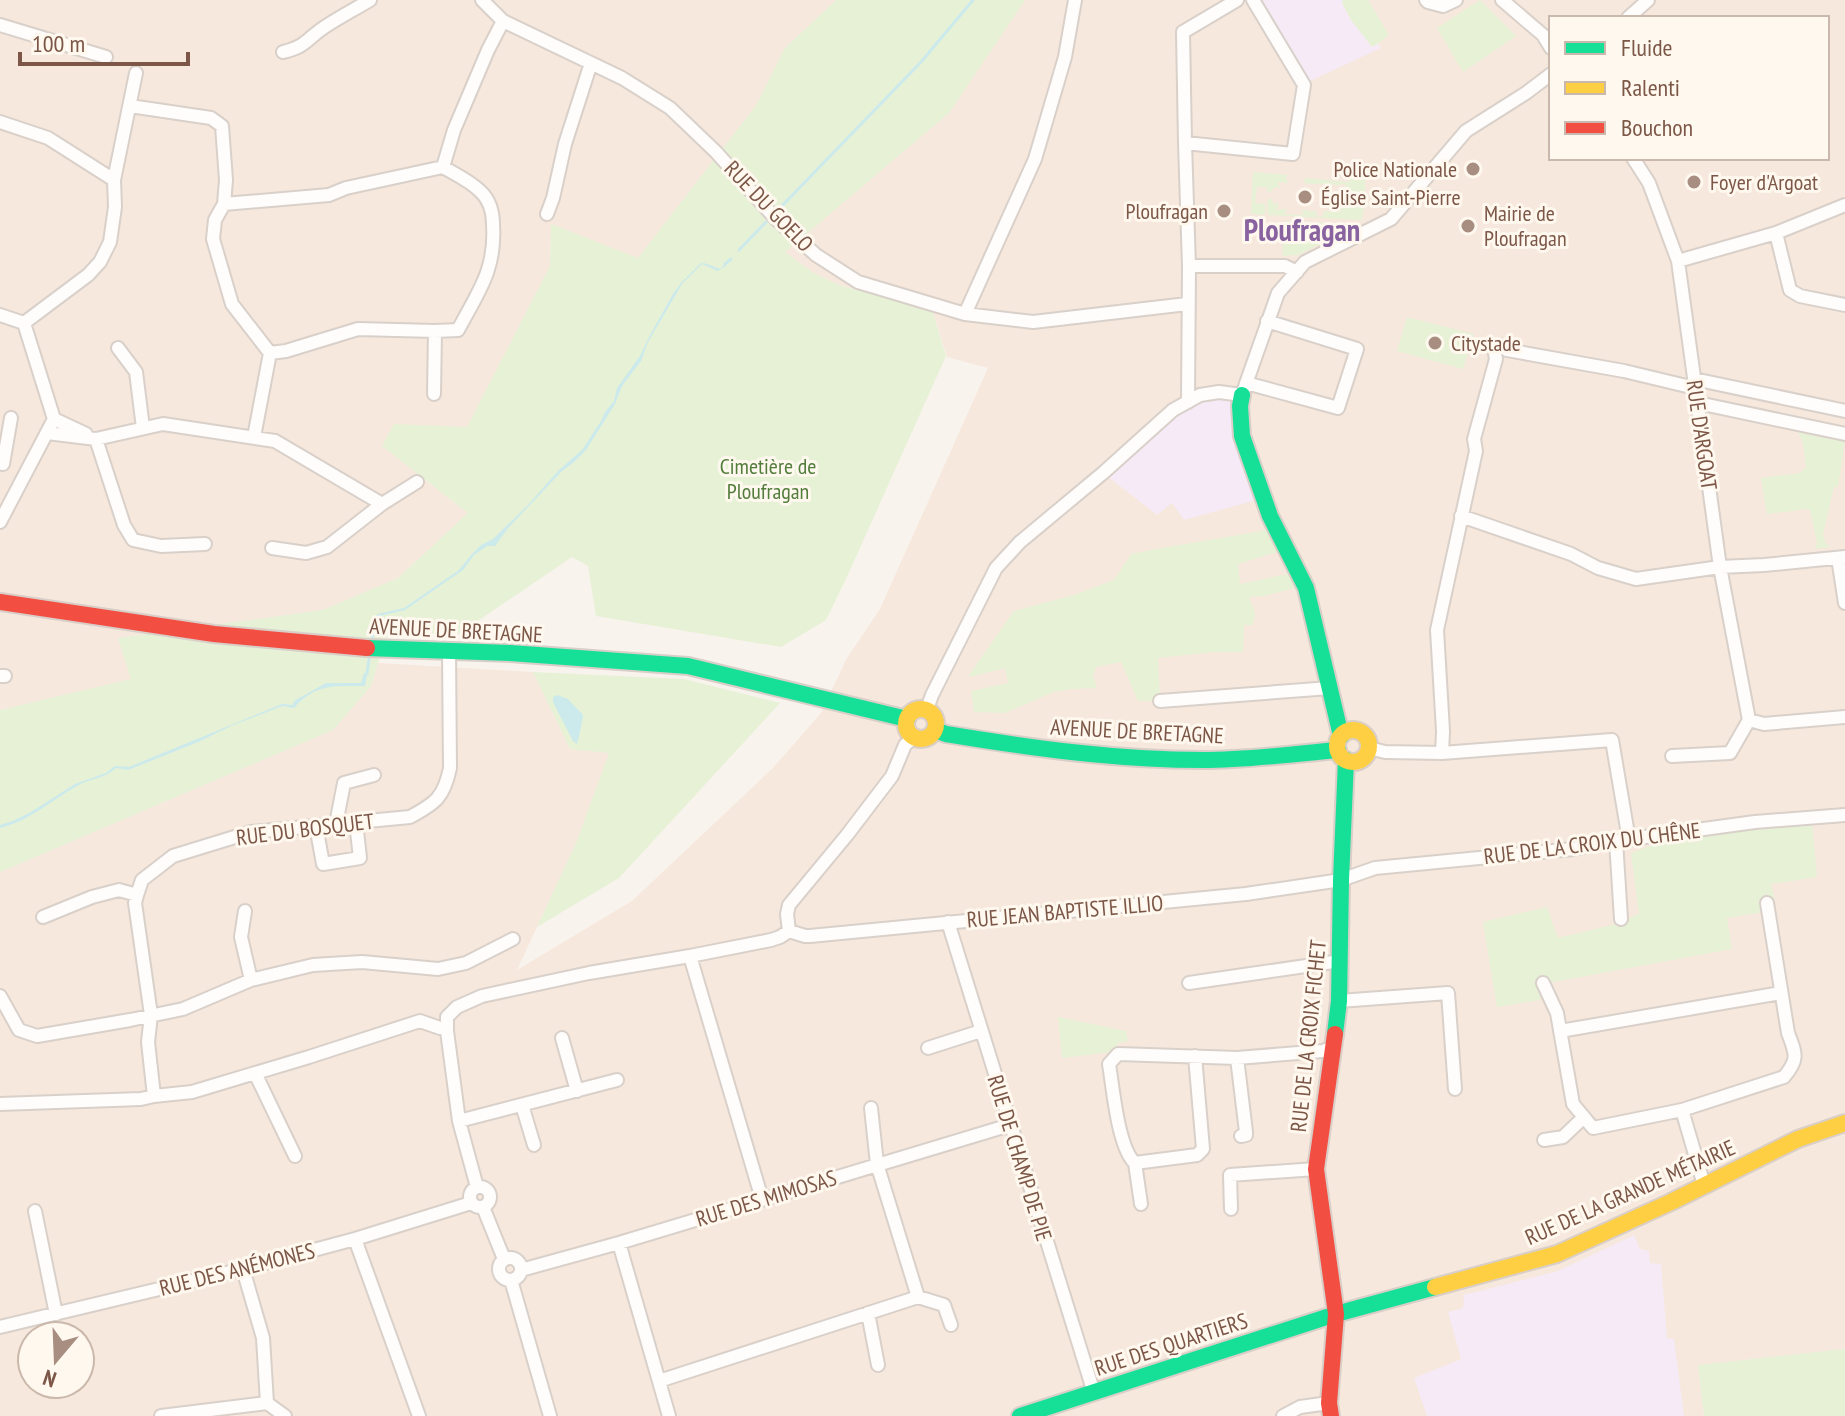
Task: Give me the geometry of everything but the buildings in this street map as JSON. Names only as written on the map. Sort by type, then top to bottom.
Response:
[{"type":"street","points":[[283,52],[308,42],[322,29],[370,0]]},
{"type":"street","name":"RUE DU GOELO","points":[[482,0],[503,21],[622,78],[670,108],[716,152],[775,218],[816,255],[858,282],[965,314],[1033,322],[1187,304]]},
{"type":"street","points":[[965,314],[1035,159],[1065,57],[1075,0]]},
{"type":"street","points":[[1188,402],[1189,266],[1183,32],[1237,0]]},
{"type":"street","points":[[1185,143],[1293,154],[1304,85],[1253,0]]},
{"type":"street","points":[[1426,0],[1443,6],[1456,0]]},
{"type":"street","points":[[1502,0],[1543,35],[1549,45]]},
{"type":"street","points":[[1630,16],[1648,0]]},
{"type":"street","points":[[443,167],[454,130],[503,21]]},
{"type":"street","points":[[0,25],[106,57]]},
{"type":"street","points":[[547,214],[568,132],[591,63]]},
{"type":"street","points":[[24,323],[88,275],[100,262],[110,242],[115,207],[114,180],[136,73]]},
{"type":"street","points":[[1244,389],[1278,293],[1305,262],[1391,219],[1466,131],[1549,75]]},
{"type":"street","points":[[130,106],[211,118],[222,126],[226,180],[224,204],[215,220],[213,239],[232,304],[270,353],[254,437]]},
{"type":"street","points":[[0,122],[48,138],[114,180]]},
{"type":"street","name":"RUE D'ARGOAT","points":[[1634,160],[1649,183],[1678,261],[1720,567],[1749,720]]},
{"type":"street","points":[[224,204],[329,195],[346,188],[443,167],[481,191],[491,205],[494,221],[491,264],[458,330],[358,329],[270,353]]},
{"type":"street","points":[[1678,261],[1776,233],[1845,205]]},
{"type":"street","points":[[1776,233],[1790,290],[1800,296],[1845,305]]},
{"type":"street","points":[[1189,266],[1285,266],[1297,272]]},
{"type":"street","points":[[0,315],[24,323]]},
{"type":"street","points":[[927,709],[1000,562],[1173,410],[1200,395],[1244,389],[1338,408],[1357,349],[1267,321]]},
{"type":"street","points":[[0,522],[54,419],[24,323]]},
{"type":"street","points":[[434,394],[435,331]]},
{"type":"street","points":[[118,348],[136,372],[143,428]]},
{"type":"street","points":[[1442,753],[1437,630],[1476,451],[1474,439],[1499,351],[1845,411]]},
{"type":"street","name":"RUE DE LA CROIX FICHET","points":[[1244,389],[1240,406],[1242,436],[1270,516],[1306,588],[1341,749],[1339,1001],[1316,1169],[1336,1314],[1330,1410]]},
{"type":"street","points":[[1698,403],[1845,434]]},
{"type":"street","points":[[11,418],[1,464],[28,469]]},
{"type":"street","points":[[54,419],[96,439],[124,525],[133,540],[161,546],[205,544]]},
{"type":"street","points":[[47,433],[96,439],[163,424],[275,441],[382,504]]},
{"type":"street","points":[[272,548],[306,553],[327,547],[382,504],[417,482]]},
{"type":"street","points":[[1461,516],[1571,554],[1598,568],[1636,579],[1720,567],[1841,558],[1845,603]]},
{"type":"street","name":"AVENUE DE BRETAGNE","points":[[0,602],[214,634],[374,649],[510,653],[688,666],[907,719]]},
{"type":"street","name":"RUE DU BOSQUET","points":[[137,895],[142,880],[173,856],[251,832],[410,817],[432,805],[447,786],[450,768],[449,652]]},
{"type":"street","points":[[1160,701],[1330,688]]},
{"type":"street","points":[[927,709],[935,716],[937,725],[928,737],[919,739],[907,729],[907,719],[913,711],[927,709]]},
{"type":"street","points":[[1672,756],[1730,753],[1749,720],[1764,724],[1845,717]]},
{"type":"street","name":"AVENUE DE BRETAGNE","points":[[935,730],[1033,748],[1147,758],[1204,760],[1341,749]]},
{"type":"street","points":[[1349,730],[1359,731],[1367,738],[1369,748],[1361,760],[1356,762],[1341,749],[1349,730]]},
{"type":"street","points":[[504,1259],[471,1192],[477,1187],[459,1121],[447,1017],[457,1007],[482,996],[775,939],[789,931],[789,905],[892,776],[905,745],[914,737]]},
{"type":"street","points":[[1369,748],[1385,752],[1442,753],[1612,740],[1622,840],[1621,919]]},
{"type":"street","points":[[336,824],[344,783],[374,775]]},
{"type":"street","name":"RUE DE LA CROIX DU CHÊNE","points":[[1341,880],[1375,868],[1573,849],[1755,822],[1845,815]]},
{"type":"street","points":[[316,826],[323,864],[360,858],[356,822]]},
{"type":"street","name":"RUE JEAN BAPTISTE ILLIO","points":[[789,931],[805,936],[1246,894],[1341,880]]},
{"type":"street","points":[[43,917],[92,897],[119,890],[137,895],[135,903],[151,1015],[148,1042],[154,1096]]},
{"type":"street","points":[[1543,983],[1557,1013],[1573,1104],[1593,1128],[1682,1110],[1784,1077],[1794,1066],[1796,1052],[1788,1033],[1767,903]]},
{"type":"street","points":[[245,911],[241,937],[251,980]]},
{"type":"street","name":"RUE DE CHAMP DE PIE","points":[[948,922],[1094,1393]]},
{"type":"street","points":[[0,996],[19,1030],[37,1036],[183,1009],[251,980],[313,965],[362,962],[438,969],[466,963],[513,939]]},
{"type":"street","points":[[690,956],[762,1199]]},
{"type":"street","points":[[1189,983],[1340,961]]},
{"type":"street","points":[[1339,1001],[1448,993],[1455,1089]]},
{"type":"street","points":[[1560,1031],[1781,993]]},
{"type":"street","points":[[0,1104],[169,1096],[192,1092],[420,1021],[447,1030]]},
{"type":"street","points":[[928,1048],[981,1031]]},
{"type":"street","points":[[562,1038],[577,1091]]},
{"type":"street","points":[[1141,1204],[1135,1163],[1128,1157],[1116,1114],[1109,1064],[1118,1054],[1237,1058],[1323,1051],[1333,1047]]},
{"type":"street","points":[[1135,1163],[1201,1153],[1195,1056]]},
{"type":"street","points":[[1237,1058],[1246,1132],[1241,1136]]},
{"type":"street","points":[[255,1073],[295,1156]]},
{"type":"street","points":[[459,1121],[617,1080]]},
{"type":"street","points":[[522,1105],[534,1145]]},
{"type":"street","points":[[871,1108],[877,1164],[918,1297]]},
{"type":"street","points":[[1682,1110],[1704,1185]]},
{"type":"street","points":[[1544,1140],[1563,1137],[1584,1117]]},
{"type":"street","name":"RUE DE LA GRANDE MÉTAIRIE","points":[[1336,1314],[1557,1254],[1798,1139],[1845,1123]]},
{"type":"street","name":"RUE DES MIMOSAS","points":[[521,1270],[1010,1125]]},
{"type":"street","points":[[1231,1209],[1230,1175],[1316,1169]]},
{"type":"street","name":"RUE DES ANÉMONES","points":[[0,1327],[243,1269],[477,1205]]},
{"type":"street","points":[[35,1211],[56,1314]]},
{"type":"street","points":[[355,1239],[419,1416]]},
{"type":"street","points":[[619,1243],[669,1416]]},
{"type":"street","points":[[504,1259],[519,1262],[519,1276],[511,1280],[503,1278],[499,1272],[504,1259]]},
{"type":"street","points":[[243,1269],[263,1338],[267,1403]]},
{"type":"street","points":[[511,1280],[550,1416]]},
{"type":"street","points":[[659,1381],[918,1297],[944,1305],[951,1325]]},
{"type":"street","points":[[868,1313],[878,1365]]},
{"type":"street","name":"RUE DES QUARTIERS","points":[[1020,1416],[1336,1314]]},
{"type":"street","points":[[165,1416],[244,1411],[267,1403]]},
{"type":"street","points":[[267,1403],[285,1416]]},
{"type":"street","points":[[1283,1416],[1300,1407],[1330,1410]]},
{"type":"shaded area","points":[[0,0],[836,0],[784,49],[757,104],[638,259],[551,224],[550,266],[467,428],[382,446],[468,513],[398,578],[323,610],[118,638],[132,679],[0,710]]},
{"type":"shaded area","points":[[1025,0],[1845,0],[1845,1349],[1698,1365],[1704,1416],[0,1416],[0,872],[333,730],[371,686],[378,663],[533,672],[570,749],[610,753],[577,841],[517,970],[632,901],[773,768],[821,713],[847,658],[880,609],[988,368],[947,357],[932,310],[839,285],[812,272],[784,252],[949,113]]},
{"type":"shaded area","points":[[1260,0],[1350,0],[1381,48],[1308,82]]},
{"type":"shaded area","points":[[1228,393],[1240,406],[1264,498],[1184,520],[1172,503],[1157,515],[1103,473],[1188,402]]},
{"type":"shaded area","points":[[1634,1235],[1640,1249],[1649,1251],[1650,1263],[1661,1264],[1667,1338],[1674,1339],[1684,1416],[1427,1416],[1414,1378],[1461,1359],[1448,1312],[1463,1308],[1464,1295],[1558,1271]]},
{"type":"green space","name":"Cimetière de Ploufragan","points":[[836,0],[1025,0],[949,113],[785,252],[812,272],[839,285],[932,310],[946,356],[826,620],[781,647],[596,616],[588,566],[572,557],[457,635],[390,631],[371,686],[333,730],[0,872],[0,710],[131,679],[118,638],[323,610],[398,578],[468,513],[382,446],[394,424],[467,427],[550,266],[551,224],[638,258],[757,104],[784,49]]},
{"type":"green space","points":[[1343,0],[1368,0],[1389,35],[1372,47],[1351,20]]},
{"type":"green space","points":[[1480,0],[1516,36],[1463,72],[1437,28]]},
{"type":"green space","points":[[1253,172],[1288,175],[1288,183],[1278,182],[1280,188],[1275,187],[1270,192],[1267,187],[1257,187],[1255,203],[1265,204],[1265,215],[1251,214]]},
{"type":"green space","points":[[1350,174],[1365,176],[1365,193],[1349,193],[1348,190],[1345,193],[1345,183],[1304,183],[1305,178],[1349,182]]},
{"type":"green space","points":[[1267,199],[1274,204],[1279,203],[1276,209],[1279,211],[1287,209],[1285,214],[1303,215],[1302,210],[1309,210],[1316,211],[1317,217],[1323,216],[1324,211],[1340,212],[1344,203],[1364,206],[1362,220],[1268,215]]},
{"type":"green space","points":[[1285,221],[1355,226],[1298,255],[1282,256]]},
{"type":"green space","name":"Citystade","points":[[1407,317],[1474,334],[1463,369],[1397,351]]},
{"type":"green space","points":[[1795,430],[1845,440],[1838,487],[1834,487],[1823,534],[1830,547],[1815,549],[1817,543],[1810,510],[1767,514],[1761,478],[1800,473],[1806,467],[1802,442]]},
{"type":"green space","points":[[1276,528],[1287,549],[1238,564],[1240,584],[1298,572],[1305,585],[1249,597],[1255,613],[1253,625],[1244,625],[1243,652],[1158,658],[1160,701],[1138,701],[1121,662],[1096,667],[1093,676],[1097,688],[1054,692],[1005,713],[974,712],[971,691],[1008,683],[1005,668],[969,675],[1014,611],[1074,595],[1114,580],[1131,554]]},
{"type":"green space","points":[[533,672],[684,679],[780,703],[619,878],[537,927],[577,841],[609,753],[570,749]]},
{"type":"green space","points":[[1812,823],[1817,877],[1771,884],[1775,901],[1763,912],[1727,918],[1732,949],[1553,982],[1539,1000],[1497,1007],[1483,922],[1547,907],[1558,938],[1612,925],[1639,914],[1631,853],[1696,835]]},
{"type":"green space","points":[[1058,1017],[1126,1031],[1128,1041],[1117,1043],[1119,1051],[1062,1058]]},
{"type":"green space","points":[[1845,1349],[1845,1416],[1704,1416],[1698,1365]]},
{"type":"water","points":[[704,263],[720,269],[727,265],[718,271],[702,264],[682,284],[648,342],[641,361],[622,386],[615,404],[586,450],[562,471],[495,546],[487,546],[474,555],[463,570],[405,610],[379,616],[374,625],[378,614],[404,608],[459,570],[481,545],[493,539],[582,450],[614,401],[617,388],[640,356],[673,294],[681,283],[700,264]]},
{"type":"water","points":[[364,673],[367,674],[365,686],[335,686],[318,690],[294,708],[282,706],[128,770],[116,768],[107,774],[77,786],[21,820],[0,828],[0,825],[31,812],[75,784],[106,773],[115,766],[129,767],[282,704],[293,705],[294,701],[326,683],[361,683]]},
{"type":"water","points":[[557,695],[568,699],[583,715],[577,744],[553,702],[553,697]]},
{"type":"waterway","points":[[779,209],[921,62],[973,0]]},
{"type":"waterway","points":[[739,250],[766,222]]},
{"type":"waterway","points":[[725,264],[731,259]]},
{"type":"waterway","points":[[372,639],[374,625]]},
{"type":"waterway","points":[[367,674],[369,659]]},
{"type":"traffic: fast","points":[[1242,395],[1242,436],[1270,516],[1306,588],[1341,736]]},
{"type":"traffic: fast","points":[[367,648],[510,653],[688,666],[907,719]]},
{"type":"traffic: fast","points":[[935,730],[1042,748],[1138,758],[1220,760],[1338,750]]},
{"type":"traffic: fast","points":[[1335,1034],[1339,1001],[1346,760]]},
{"type":"traffic: fast","points":[[1020,1416],[1336,1314],[1435,1287]]},
{"type":"traffic: slow","points":[[921,709],[932,713],[936,724],[932,735],[921,739],[910,735],[906,724],[910,713],[921,709]]},
{"type":"traffic: slow","points":[[1353,730],[1364,735],[1369,746],[1364,757],[1353,762],[1342,757],[1337,746],[1342,735],[1353,730]]},
{"type":"traffic: slow","points":[[1435,1287],[1557,1254],[1798,1139],[1845,1123]]},
{"type":"traffic: jam","points":[[0,602],[214,634],[367,648]]},
{"type":"traffic: jam","points":[[1331,1416],[1329,1403],[1336,1314],[1316,1169],[1335,1034]]},
{"type":"place","name":"Police Nationale","points":[[1473,169]]},
{"type":"place","name":"Foyer d'Argoat","points":[[1694,182]]},
{"type":"place","name":"Église Saint-Pierre","points":[[1305,197]]},
{"type":"place","name":"Ploufragan","points":[[1224,211]]},
{"type":"place","name":"Mairie de Ploufragan","points":[[1468,226]]},
{"type":"place","name":"Citystade","points":[[1435,343]]},
{"type":"district","name":"Ploufragan","points":[[1302,231]]}]
